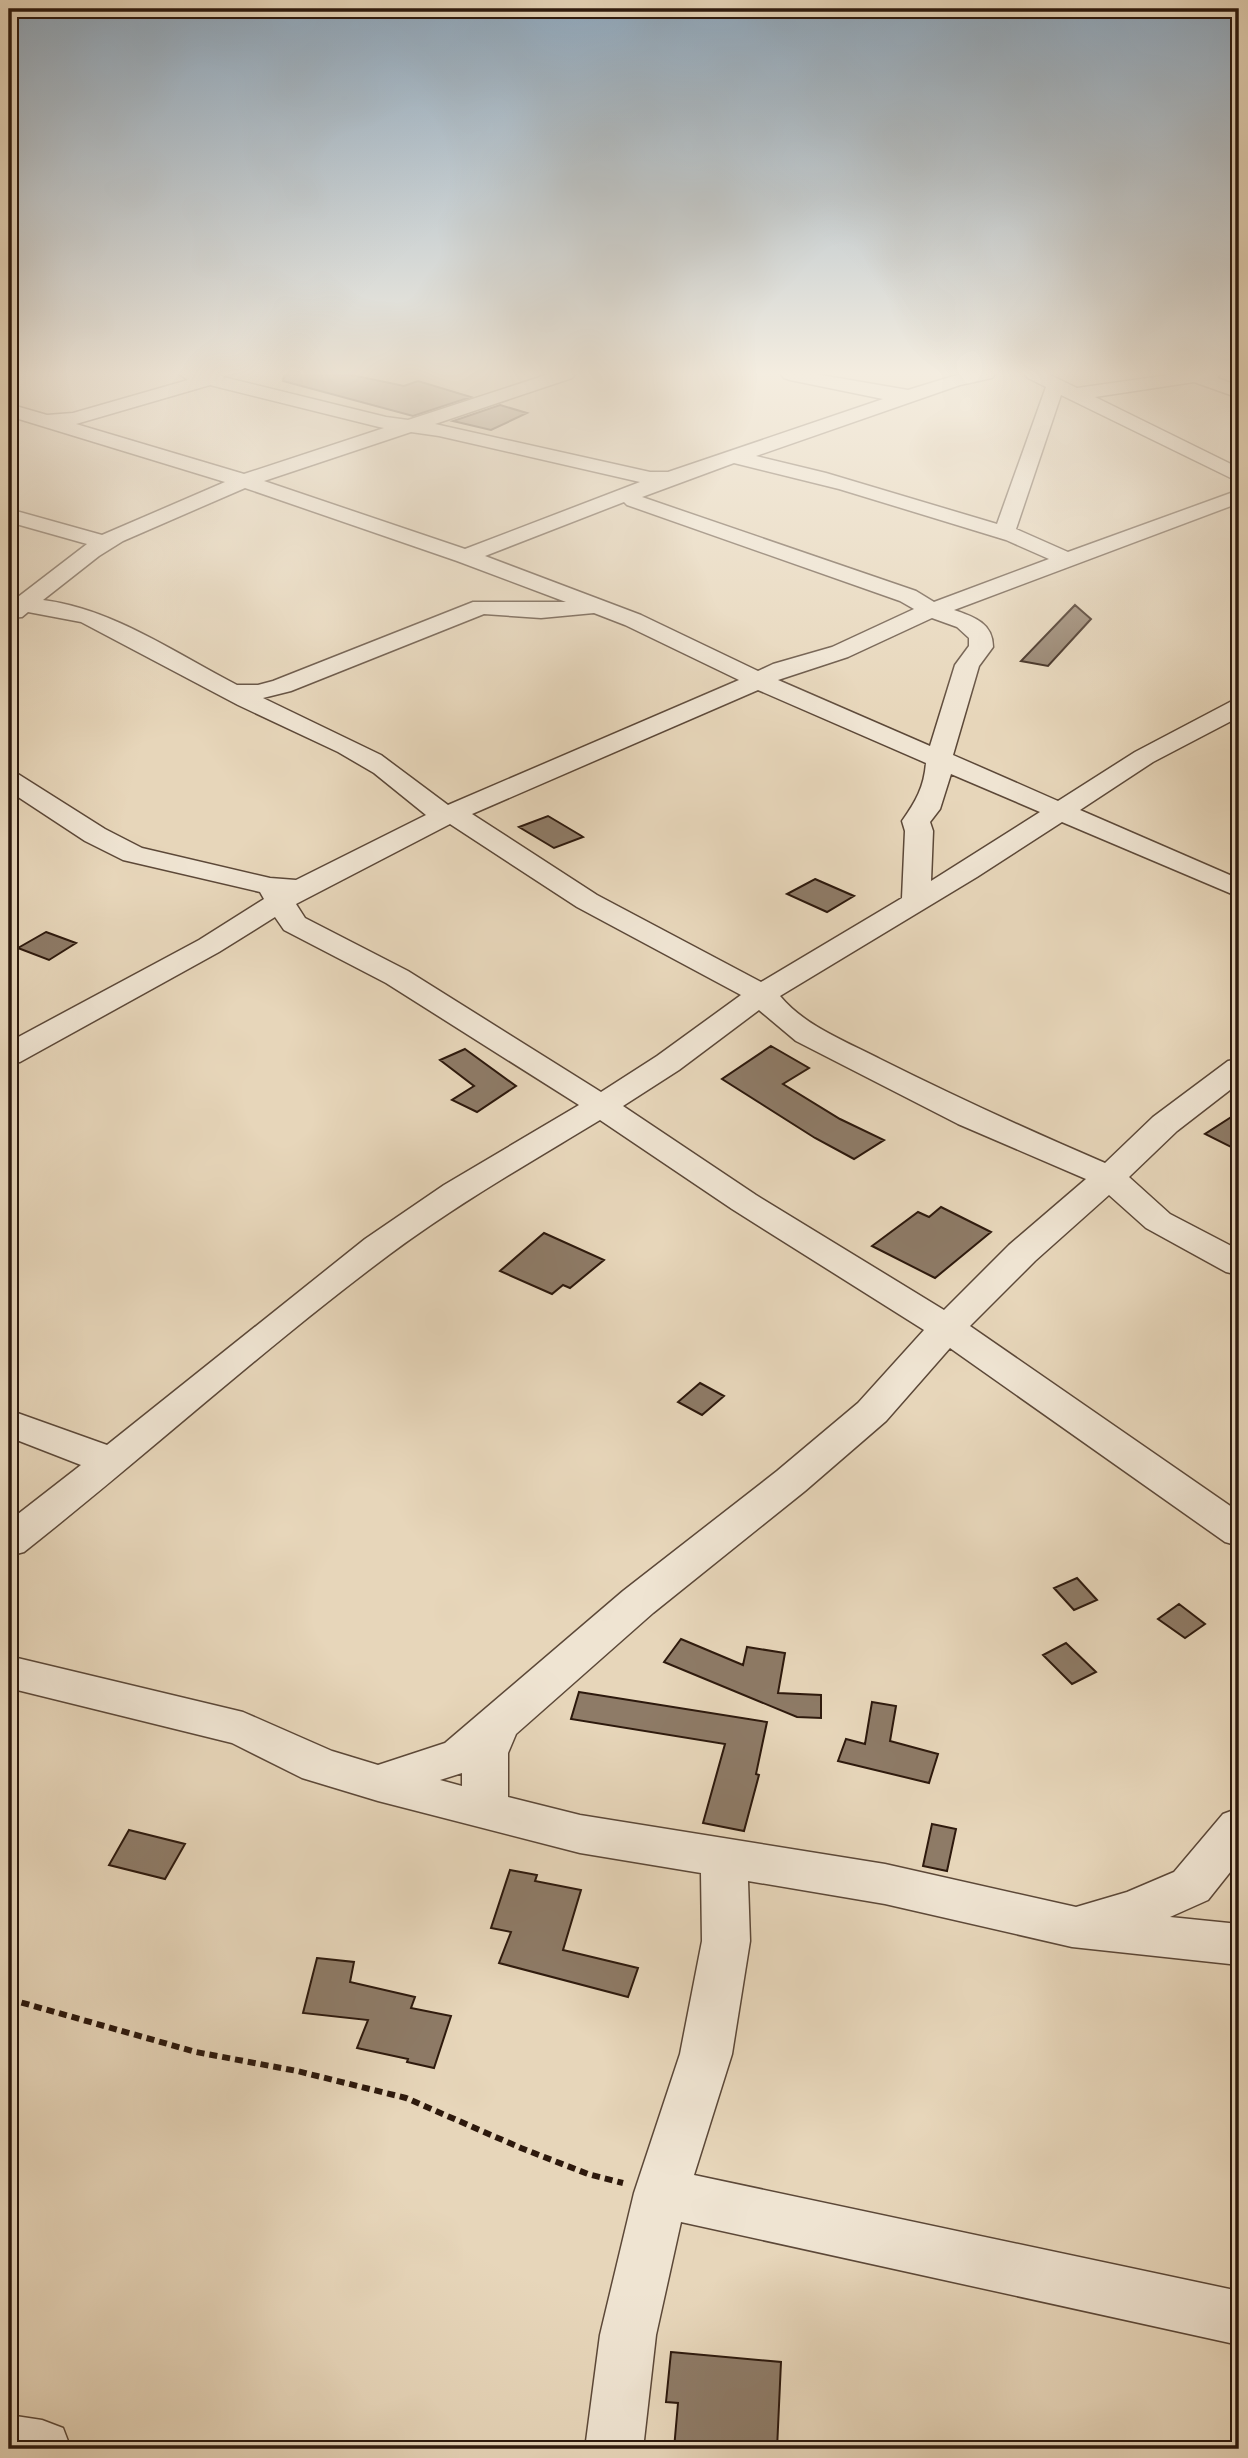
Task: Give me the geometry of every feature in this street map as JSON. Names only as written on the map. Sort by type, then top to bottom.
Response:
[{"type":"street","points":[[14,608],[103,542],[226,489]]},
{"type":"street","points":[[267,489],[465,556],[633,620],[757,680],[1239,889]]},
{"type":"street","points":[[465,556],[638,489]]},
{"type":"street","points":[[643,489],[631,496],[634,501],[908,596],[933,610],[974,625],[980,632],[981,647],[967,664],[927,809],[916,821],[919,831],[916,902]]},
{"type":"street","points":[[858,489],[1004,534],[1061,556]]},
{"type":"street","points":[[1004,534],[1019,489]]},
{"type":"street","points":[[9,1055],[280,904],[433,809],[475,803],[713,702],[782,668],[840,652],[898,623],[985,592],[1061,556],[1088,552],[1239,491]]},
{"type":"street","points":[[9,515],[103,542]]},
{"type":"street","points":[[974,625],[972,605],[985,592]]},
{"type":"street","points":[[236,692],[258,692],[282,686],[481,607],[541,611],[599,607]]},
{"type":"street","points":[[14,608],[66,610],[89,617],[369,759],[392,773],[433,809],[459,818],[587,901],[762,994],[777,1012],[807,1034],[971,1117],[1109,1177],[1158,1221],[1239,1264]]},
{"type":"street","points":[[9,1542],[377,1247],[456,1192],[668,1063],[762,994],[916,902],[1144,757],[1239,706]]},
{"type":"street","points":[[9,780],[95,835],[133,854],[280,904],[601,1106],[744,1202],[947,1328],[1239,1532]]},
{"type":"street","points":[[378,1783],[461,1755],[638,1602],[791,1481],[872,1412],[947,1328],[1022,1253],[1109,1177],[1164,1124],[1239,1068]]},
{"type":"street","points":[[9,1423],[112,1462]]},
{"type":"street","points":[[9,1672],[243,1729],[318,1765],[378,1783],[580,1834],[885,1884],[1072,1927],[1239,1944]]},
{"type":"street","points":[[485,1810],[485,1753],[498,1722]]},
{"type":"street","points":[[1072,1927],[1136,1910],[1191,1886],[1239,1827]]},
{"type":"street","points":[[614,2449],[628,2335],[661,2193],[706,2054],[726,1941],[724,1858]]},
{"type":"street","points":[[661,2193],[1239,2318]]},
{"type":"street","points":[[9,2444],[42,2449]]},
{"type":"path","points":[[9,1999],[196,2052],[297,2071],[406,2098],[588,2174],[661,2193]]},
{"type":"building","points":[[1075,605],[1091,619],[1048,666],[1021,661]]},
{"type":"building","points":[[548,816],[583,837],[554,848],[519,827]]},
{"type":"building","points":[[815,879],[854,896],[827,912],[787,894]]},
{"type":"building","points":[[46,932],[76,943],[49,960],[18,948]]},
{"type":"building","points":[[771,1046],[809,1068],[783,1084],[840,1119],[884,1140],[854,1159],[815,1138],[722,1079]]},
{"type":"building","points":[[465,1049],[516,1086],[477,1112],[452,1100],[474,1086],[440,1060]]},
{"type":"building","points":[[1239,1112],[1239,1151],[1205,1134]]},
{"type":"building","points":[[941,1207],[991,1232],[935,1278],[872,1246],[918,1212],[929,1217]]},
{"type":"building","points":[[544,1233],[604,1260],[570,1288],[563,1285],[552,1294],[500,1271]]},
{"type":"building","points":[[700,1383],[724,1396],[702,1415],[678,1402]]},
{"type":"building","points":[[1077,1578],[1097,1600],[1074,1610],[1054,1588]]},
{"type":"building","points":[[1179,1604],[1205,1624],[1185,1638],[1158,1619]]},
{"type":"building","points":[[681,1639],[743,1665],[747,1647],[785,1653],[778,1693],[821,1695],[821,1718],[797,1717],[664,1662]]},
{"type":"building","points":[[1066,1643],[1096,1672],[1072,1684],[1043,1655]]},
{"type":"building","points":[[579,1692],[767,1722],[756,1774],[759,1775],[744,1831],[703,1823],[725,1744],[571,1719]]},
{"type":"building","points":[[872,1702],[896,1706],[890,1741],[938,1754],[929,1783],[838,1761],[846,1739],[865,1744]]},
{"type":"building","points":[[932,1824],[956,1829],[947,1871],[923,1866]]},
{"type":"building","points":[[129,1830],[185,1844],[165,1879],[109,1865]]},
{"type":"building","points":[[510,1870],[537,1875],[535,1881],[581,1890],[563,1950],[638,1968],[628,1997],[499,1963],[511,1932],[491,1928]]},
{"type":"building","points":[[317,1958],[354,1962],[350,1982],[415,1997],[411,2008],[451,2016],[434,2068],[407,2062],[408,2059],[357,2048],[368,2020],[303,2013]]},
{"type":"building","points":[[671,2352],[781,2362],[777,2449],[674,2449],[678,2403],[666,2402]]}]
